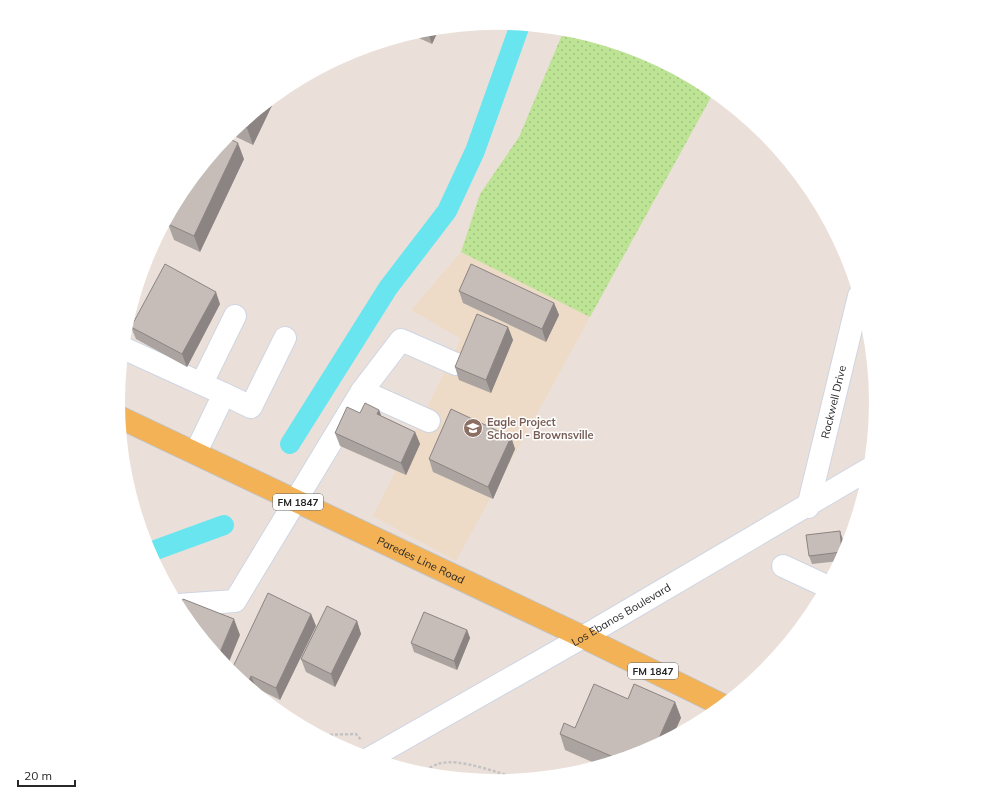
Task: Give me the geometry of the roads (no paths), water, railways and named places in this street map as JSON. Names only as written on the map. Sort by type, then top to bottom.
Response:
[{"type":"main road","name":"Paredes Line Road","points":[[126,420],[583,637],[716,702]]},
{"type":"street","name":"Rockwell Drive","points":[[808,507],[856,307]]},
{"type":"street","points":[[202,383],[235,316]]},
{"type":"street","points":[[128,350],[202,383],[251,407],[285,338]]},
{"type":"street","points":[[185,604],[235,600],[362,391],[401,340],[456,364]]},
{"type":"street","points":[[362,391],[429,421]]},
{"type":"street","points":[[196,452],[224,394]]},
{"type":"street","name":"Los Ebanos Boulevard","points":[[367,750],[583,637],[808,507],[862,473]]},
{"type":"street","points":[[783,566],[821,584]]},
{"type":"waterway","points":[[290,444],[388,288],[447,211],[475,151],[518,31]]},
{"type":"waterway","points":[[156,550],[224,525]]},
{"type":"place","name":"Eagle Project School - Brownsville","points":[[473,428]]}]
